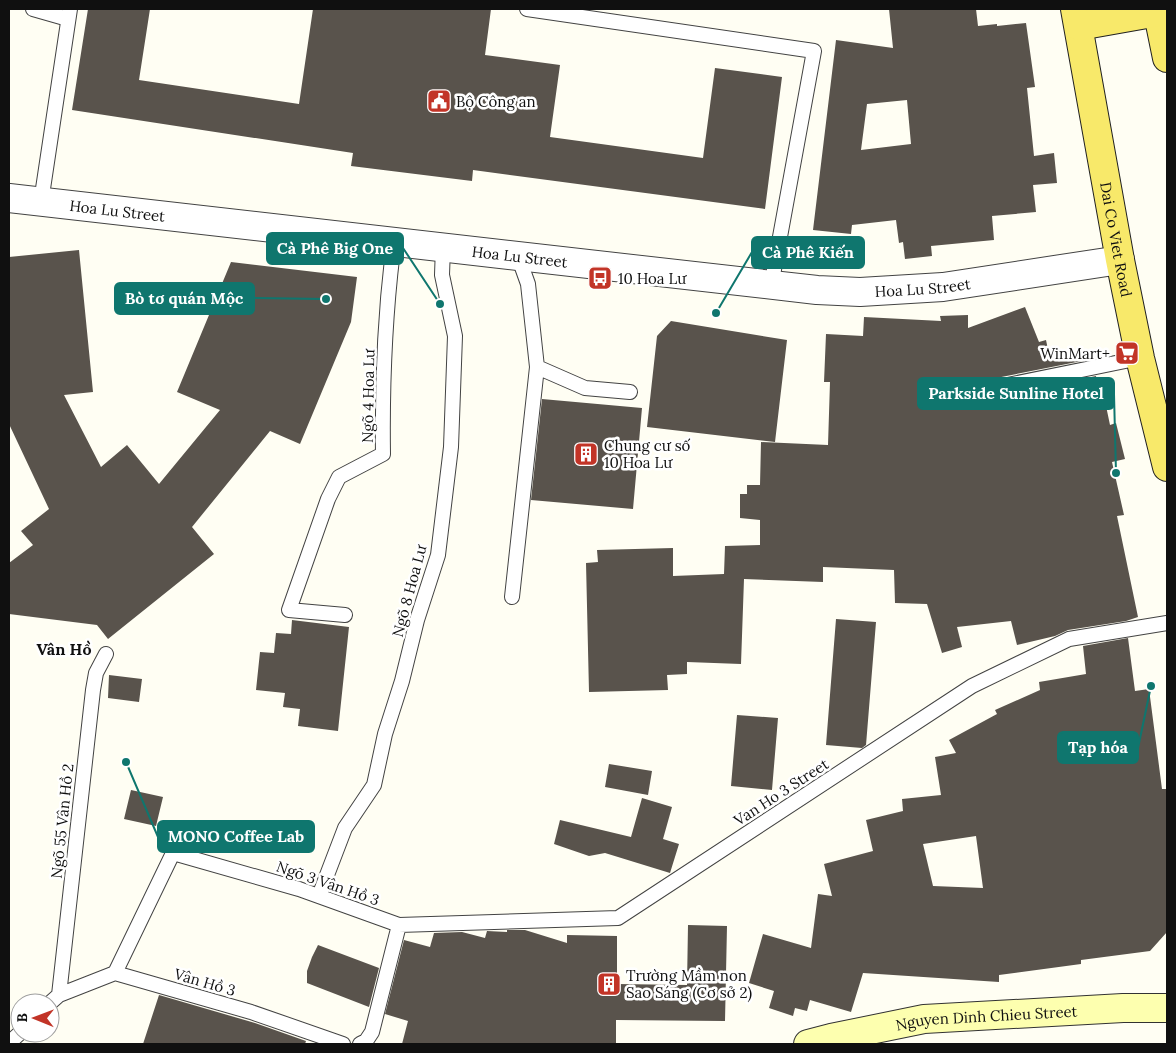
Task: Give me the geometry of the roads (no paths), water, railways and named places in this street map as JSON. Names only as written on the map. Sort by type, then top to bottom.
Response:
[{"type":"main road","points":[[1077,18],[1157,10],[1167,58]]},
{"type":"main road","name":"Dai Co Viet Road","points":[[1077,18],[1120,260],[1140,358],[1167,467]]},
{"type":"street","name":"Hoa Lu Street","points":[[9,198],[817,290],[860,292],[935,288],[1120,260]]},
{"type":"street","name":"Nguyen Dinh Chieu Street","points":[[808,1044],[924,1019],[1123,1008],[1167,1008]]},
{"type":"lane","points":[[33,9],[69,14],[41,202]]},
{"type":"lane","points":[[527,9],[814,51],[771,286]]},
{"type":"lane","name":"Ngõ 4 Hoa Lư","points":[[345,615],[290,610],[328,499],[339,477],[383,454],[382,397],[390,271],[394,242]]},
{"type":"lane","name":"Ngõ 8 Hoa Lư","points":[[319,896],[345,828],[374,785],[385,734],[402,681],[417,620],[438,555],[451,447],[456,336],[442,275],[443,247]]},
{"type":"lane","points":[[512,597],[537,367],[528,284],[518,256]]},
{"type":"lane","points":[[983,390],[1140,358]]},
{"type":"lane","points":[[537,367],[585,388],[630,392]]},
{"type":"lane","name":"Van Ho 3 Street","points":[[400,925],[618,918],[972,686],[1069,639],[1167,623]]},
{"type":"lane","name":"Ngõ 55 Vân Hồ 2","points":[[55,993],[93,690],[96,673],[106,654]]},
{"type":"lane","name":"Ngõ 3 Vân Hồ 3","points":[[115,974],[173,853],[319,896],[400,925]]},
{"type":"lane","points":[[360,1044],[366,1041],[372,1032],[400,925]]},
{"type":"lane","points":[[60,997],[115,974]]},
{"type":"lane","name":"Vân Hồ 3","points":[[115,974],[252,1012],[343,1044]]},
{"type":"place","name":"Bộ Công an","points":[[439,101]]},
{"type":"place","name":"10 Hoa Lư","points":[[600,278]]},
{"type":"place","name":"Bò tơ quán Mộc","points":[[326,299]]},
{"type":"place","name":"Cà Phê Big One","points":[[440,304]]},
{"type":"place","name":"Cà Phê Kiến","points":[[716,313]]},
{"type":"place","name":"WinMart+","points":[[1127,353]]},
{"type":"place","name":"Chung cư số 10 Hoa Lư","points":[[586,454]]},
{"type":"place","name":"Parkside Sunline Hotel","points":[[1116,473]]},
{"type":"place","name":"Tạp hóa","points":[[1151,686]]},
{"type":"place","name":"MONO Coffee Lab","points":[[126,762]]},
{"type":"place","name":"Trường Mầm non Sao Sáng (Cơ sở 2)","points":[[609,984]]},
{"type":"district","name":"Vân Hồ","points":[[64,649]]}]
